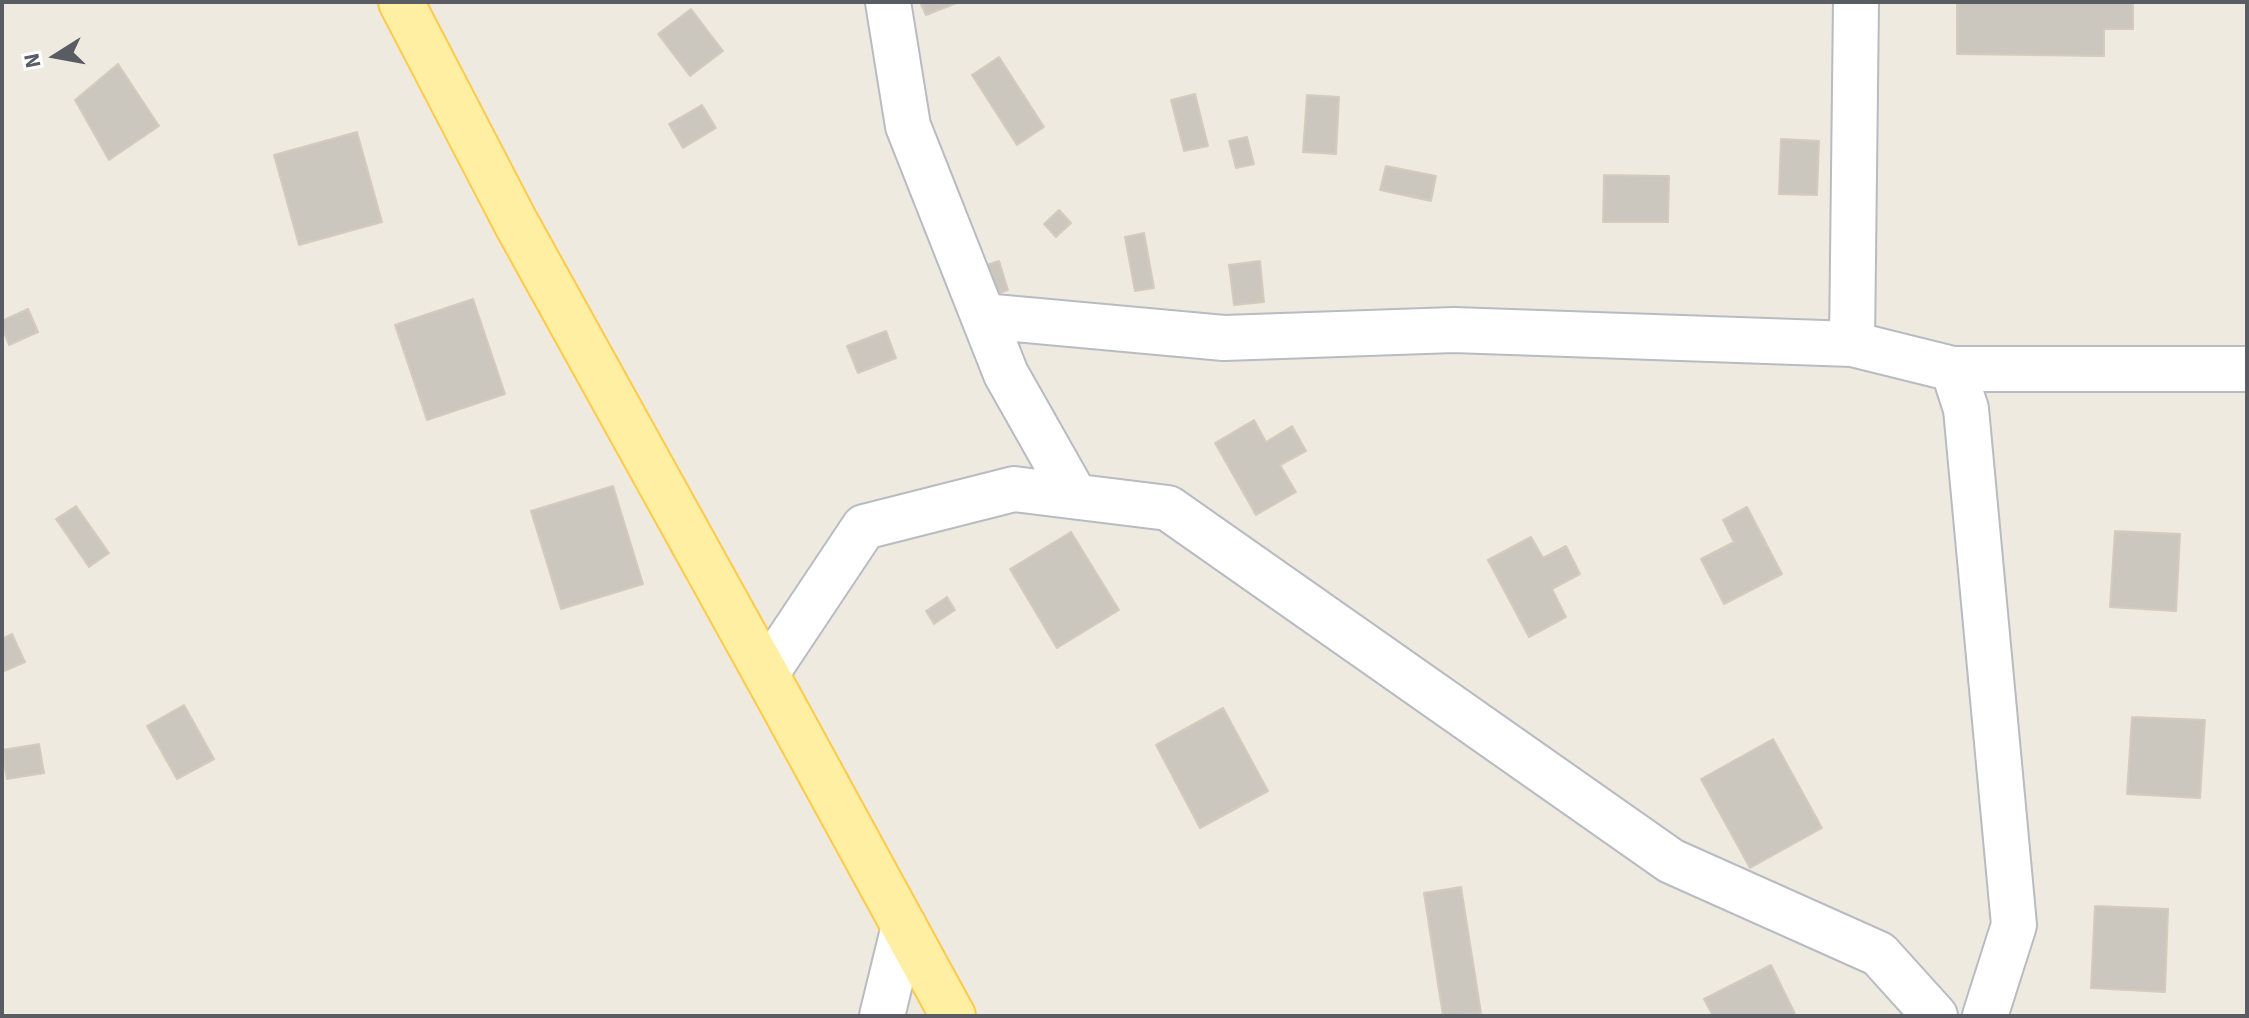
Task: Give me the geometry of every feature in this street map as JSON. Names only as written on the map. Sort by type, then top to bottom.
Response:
[{"type":"main road","points":[[401,2],[516,223],[953,1016]]},
{"type":"street","points":[[888,2],[908,126],[1006,374],[1075,496]]},
{"type":"street","points":[[1852,344],[1856,2]]},
{"type":"street","points":[[983,316],[1224,338],[1454,330],[1852,344],[1953,369],[2247,369]]},
{"type":"street","points":[[1953,369],[1966,409],[2014,925],[1985,1016]]},
{"type":"street","points":[[766,674],[864,527],[1014,489],[1168,508],[1671,861],[1879,954],[1935,1016]]},
{"type":"street","points":[[882,1016],[904,926]]},
{"type":"building","points":[[920,2],[959,2],[926,15]]},
{"type":"building","points":[[1957,2],[2133,2],[2133,29],[2104,29],[2104,56],[1957,54]]},
{"type":"building","points":[[691,9],[723,51],[690,76],[658,34]]},
{"type":"building","points":[[999,57],[1044,127],[1017,145],[972,75]]},
{"type":"building","points":[[118,64],[159,126],[109,160],[75,100]]},
{"type":"building","points":[[1195,94],[1208,146],[1184,151],[1171,100]]},
{"type":"building","points":[[1307,95],[1339,97],[1336,154],[1303,152]]},
{"type":"building","points":[[702,105],[716,128],[683,148],[669,124]]},
{"type":"building","points":[[357,132],[382,222],[299,245],[274,155]]},
{"type":"building","points":[[1247,137],[1254,164],[1236,168],[1229,141]]},
{"type":"building","points":[[1781,139],[1819,141],[1817,195],[1779,194]]},
{"type":"building","points":[[1386,166],[1436,176],[1431,201],[1380,190]]},
{"type":"building","points":[[1604,175],[1669,176],[1668,222],[1603,222]]},
{"type":"building","points":[[1059,210],[1071,223],[1056,237],[1044,224]]},
{"type":"building","points":[[1144,233],[1154,288],[1135,291],[1125,237]]},
{"type":"building","points":[[999,261],[1008,290],[984,298],[975,269]]},
{"type":"building","points":[[1260,261],[1264,302],[1234,305],[1229,265]]},
{"type":"building","points":[[473,299],[505,394],[427,420],[395,325]]},
{"type":"building","points":[[28,309],[38,332],[9,345],[2,321]]},
{"type":"building","points":[[886,331],[896,358],[858,373],[847,346]]},
{"type":"building","points":[[1254,420],[1266,442],[1292,426],[1306,451],[1280,465],[1296,492],[1256,515],[1215,443]]},
{"type":"building","points":[[613,486],[643,584],[561,609],[531,511]]},
{"type":"building","points":[[76,506],[109,553],[89,567],[56,519]]},
{"type":"building","points":[[1747,507],[1782,574],[1724,604],[1701,559],[1734,542],[1723,520]]},
{"type":"building","points":[[2115,531],[2180,534],[2176,611],[2110,607]]},
{"type":"building","points":[[1071,532],[1119,610],[1057,648],[1010,569]]},
{"type":"building","points":[[1531,537],[1543,558],[1566,546],[1580,574],[1552,589],[1566,617],[1529,637],[1488,560]]},
{"type":"building","points":[[947,597],[955,610],[934,624],[926,611]]},
{"type":"building","points":[[12,634],[25,662],[2,672],[2,639]]},
{"type":"building","points":[[184,705],[214,759],[177,779],[147,726]]},
{"type":"building","points":[[1223,708],[1268,791],[1200,828],[1156,745]]},
{"type":"building","points":[[2132,717],[2205,720],[2200,798],[2127,794]]},
{"type":"building","points":[[1773,739],[1822,828],[1750,868],[1701,779]]},
{"type":"building","points":[[39,744],[44,773],[7,779],[2,750]]},
{"type":"building","points":[[1461,887],[1481,1013],[1443,1016],[1424,893]]},
{"type":"building","points":[[2095,906],[2168,909],[2165,992],[2091,988]]},
{"type":"building","points":[[1771,965],[1796,1016],[1713,1016],[1704,999]]}]
